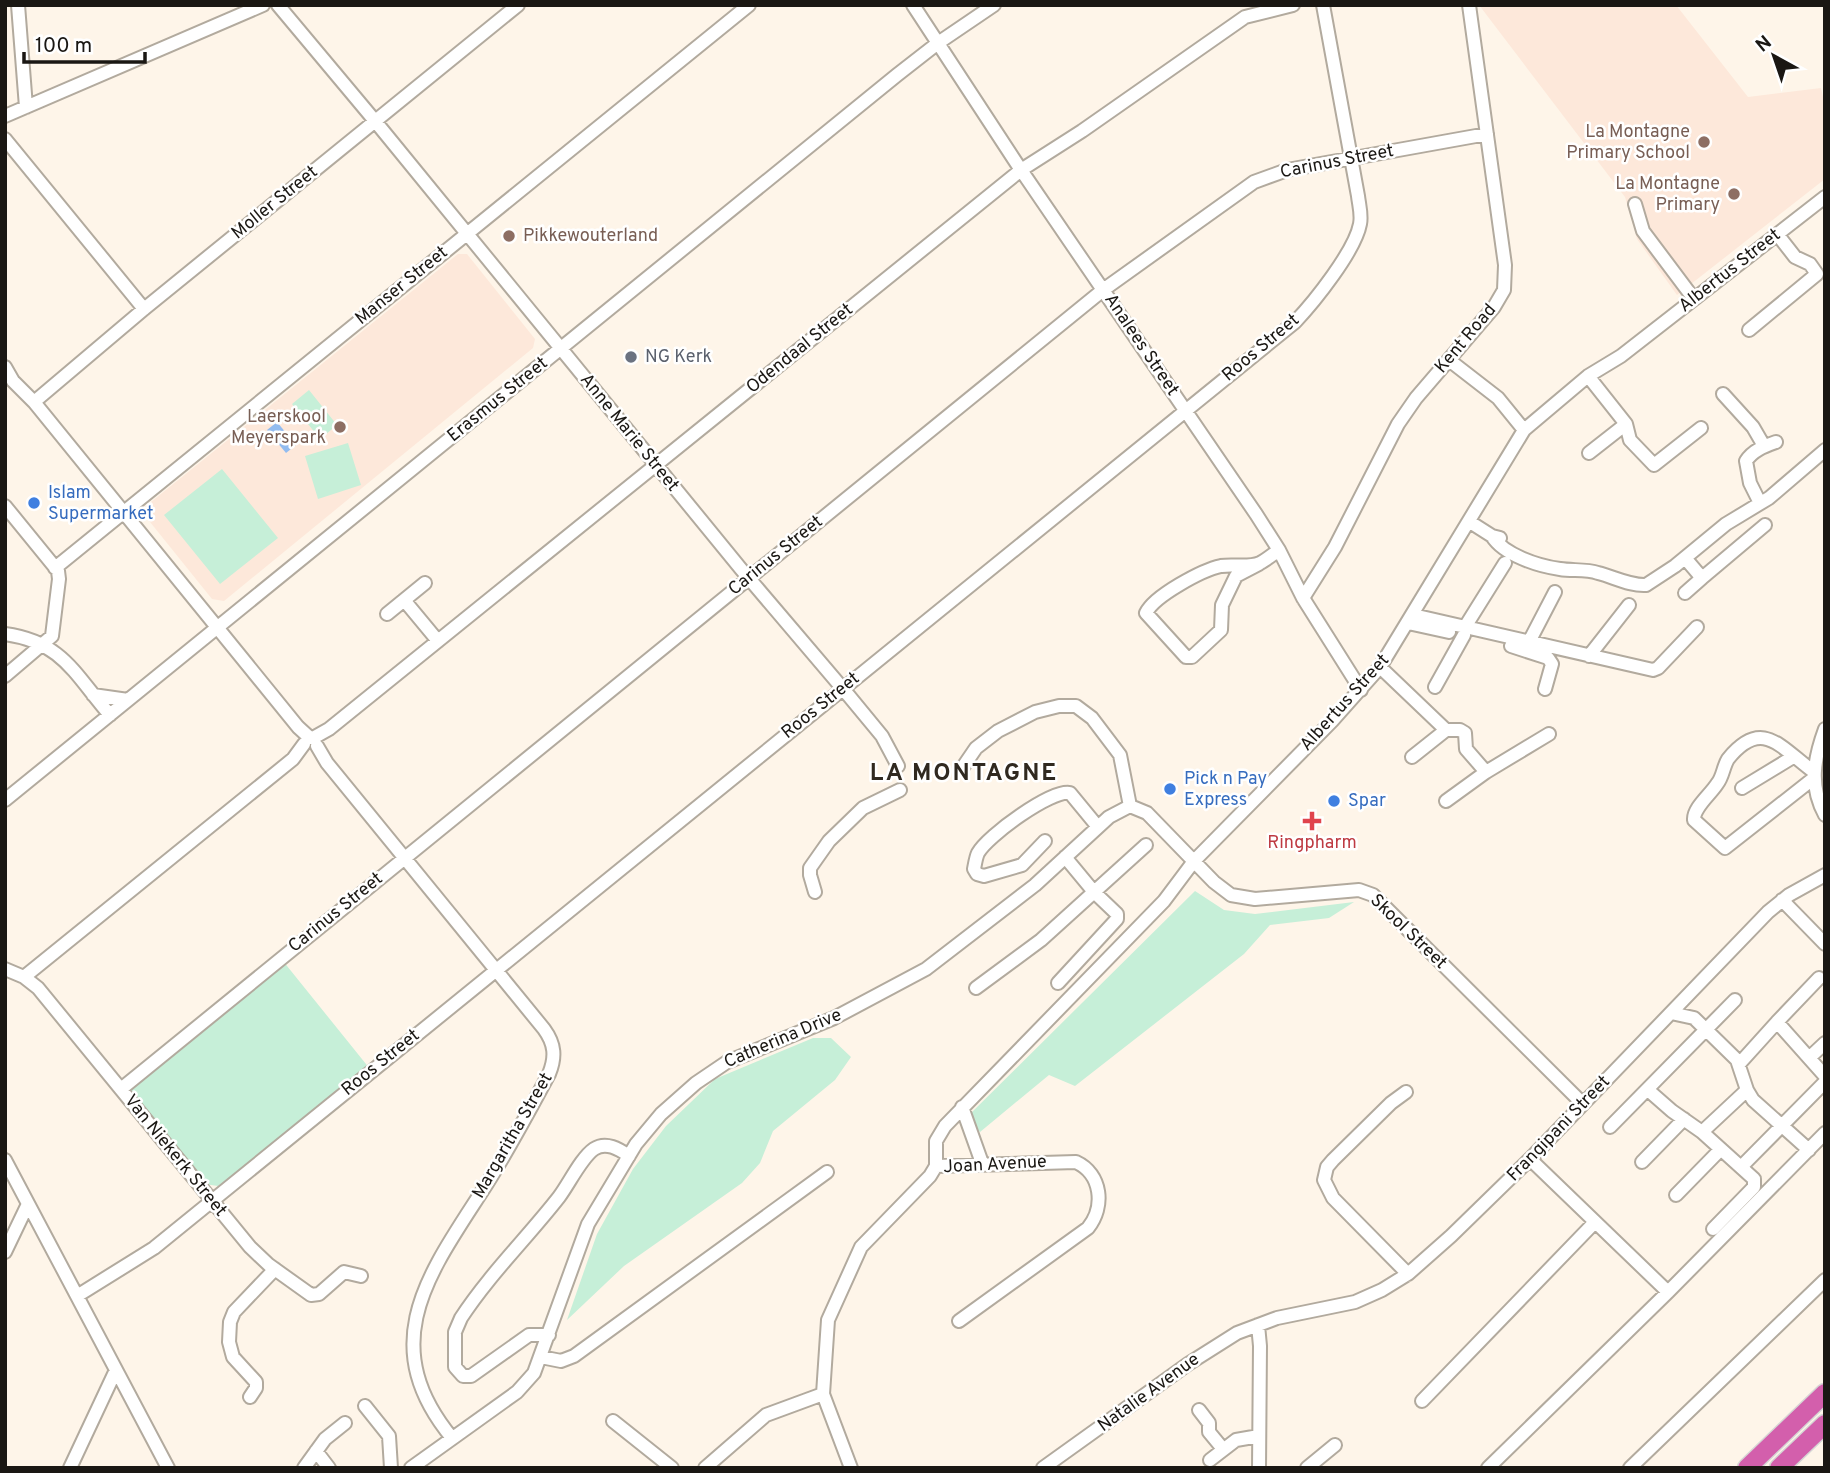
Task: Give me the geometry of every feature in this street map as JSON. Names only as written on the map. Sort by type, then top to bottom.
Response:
[{"type":"highway","points":[[1747,1468],[1825,1393]]},
{"type":"highway","points":[[1779,1468],[1825,1424]]},
{"type":"highway","points":[[1792,1468],[1825,1437]]},
{"type":"street","points":[[18,5],[26,107]]},
{"type":"street","points":[[5,116],[263,5]]},
{"type":"street","name":"Anne Marie Street","points":[[278,5],[656,466],[844,688],[882,736],[898,765]]},
{"type":"street","name":"Moller Street","points":[[34,402],[144,309],[518,5]]},
{"type":"street","name":"Manser Street","points":[[55,568],[748,5]]},
{"type":"street","name":"Analees Street","points":[[913,5],[1021,170],[1279,550],[1303,598],[1361,690]]},
{"type":"street","name":"Erasmus Street","points":[[5,800],[938,43],[994,5]]},
{"type":"street","name":"Odendaal Street","points":[[24,977],[1021,170],[1082,131],[1245,17],[1293,5]]},
{"type":"street","name":"Roos Street","points":[[77,1296],[154,1248],[1295,322],[1354,242],[1360,215],[1323,5]]},
{"type":"street","name":"Kent Road","points":[[1303,598],[1335,547],[1398,424],[1416,398],[1494,307],[1504,290],[1505,265],[1469,5]]},
{"type":"street","name":"Carinus Street","points":[[121,1088],[1103,290],[1254,182],[1287,170],[1487,134]]},
{"type":"street","points":[[5,139],[144,309]]},
{"type":"street","name":"Albertus Street","points":[[936,1166],[937,1137],[962,1107],[1164,901],[1194,861],[1361,690],[1380,667],[1524,430],[1588,376],[1620,356],[1825,197]]},
{"type":"street","points":[[1635,204],[1643,232],[1694,299]]},
{"type":"street","points":[[1749,330],[1817,274],[1810,264],[1795,257],[1777,234]]},
{"type":"street","points":[[1449,360],[1498,398],[1524,430]]},
{"type":"street","name":"Margaritha Street","points":[[5,366],[9,378],[34,402],[552,1042],[554,1059],[549,1074],[510,1145],[441,1256],[417,1313],[414,1340],[420,1388],[428,1405],[452,1438]]},
{"type":"street","points":[[1588,376],[1626,424],[1630,440],[1654,465],[1701,428]]},
{"type":"street","points":[[1723,394],[1770,444],[1751,455],[1746,464],[1760,503]]},
{"type":"street","points":[[1589,453],[1626,424]]},
{"type":"street","points":[[1470,522],[1518,548],[1526,558],[1552,567],[1595,572],[1642,586],[1651,583],[1720,528],[1787,484],[1825,450]]},
{"type":"street","points":[[5,506],[55,568],[59,579],[53,634],[44,645],[5,676]]},
{"type":"street","points":[[1685,593],[1765,525]]},
{"type":"street","points":[[1259,564],[1218,567],[1198,575],[1168,593],[1148,608],[1146,613],[1186,657],[1192,657],[1221,630],[1222,606],[1236,576],[1259,564],[1279,550]]},
{"type":"street","points":[[1685,558],[1702,578]]},
{"type":"street","points":[[1435,687],[1504,563]]},
{"type":"street","points":[[387,614],[425,583]]},
{"type":"street","points":[[1529,642],[1556,592]]},
{"type":"street","points":[[404,600],[438,641]]},
{"type":"street","points":[[1589,656],[1629,605]]},
{"type":"street","points":[[1411,619],[1655,670],[1697,627]]},
{"type":"street","points":[[1465,631],[1549,658],[1552,664],[1545,689]]},
{"type":"street","points":[[5,634],[27,638],[60,655],[110,715]]},
{"type":"street","points":[[1380,667],[1446,730]]},
{"type":"street","points":[[93,695],[128,700]]},
{"type":"street","points":[[963,767],[976,748],[998,731],[1035,712],[1059,706],[1076,706],[1092,718],[1120,755],[1130,806],[1147,813],[1194,861]]},
{"type":"street","points":[[1825,729],[1814,775],[1817,798],[1825,815]]},
{"type":"street","points":[[1412,757],[1446,730],[1460,730],[1465,733],[1466,749],[1486,772]]},
{"type":"street","points":[[1446,801],[1486,772],[1549,734]]},
{"type":"street","points":[[1756,737],[1768,738],[1814,775],[1725,848],[1694,820],[1695,814],[1720,782],[1726,762],[1748,740],[1756,737]]},
{"type":"street","points":[[1742,788],[1793,757]]},
{"type":"street","points":[[814,892],[810,868],[829,841],[863,808],[901,790]]},
{"type":"street","points":[[1045,842],[1022,865],[984,876],[977,874],[974,869],[981,848],[1038,803],[1060,793],[1070,793],[1098,827]]},
{"type":"street","name":"Catherina Drive","points":[[411,1468],[525,1385],[534,1373],[585,1230],[629,1156],[661,1114],[709,1073],[736,1058],[834,1018],[917,974],[955,948],[1039,882],[1116,811],[1130,806]]},
{"type":"street","points":[[976,988],[1041,940],[1146,845]]},
{"type":"street","points":[[1058,983],[1117,919],[1117,914],[1094,892],[1065,857]]},
{"type":"street","name":"Skool Street","points":[[1194,861],[1224,890],[1237,897],[1255,899],[1359,890],[1373,895],[1583,1103]]},
{"type":"street","points":[[1022,865],[1039,882]]},
{"type":"street","name":"Frangipani Street","points":[[1258,1325],[1355,1302],[1382,1290],[1408,1273],[1451,1236],[1530,1159],[1782,900],[1825,875]]},
{"type":"street","points":[[1782,900],[1825,944]]},
{"type":"street","name":"Van Niekerk Street","points":[[5,969],[24,977],[38,988],[250,1247],[275,1269],[314,1296],[344,1272],[361,1276]]},
{"type":"street","points":[[1740,1063],[1819,978]]},
{"type":"street","points":[[1691,992],[1694,1018]]},
{"type":"street","points":[[1610,1127],[1735,1000]]},
{"type":"street","points":[[1671,1013],[1694,1018],[1707,1030],[1740,1063],[1747,1090],[1753,1100],[1809,1150]]},
{"type":"street","points":[[1777,1022],[1825,1076]]},
{"type":"street","points":[[1810,1058],[1825,1043]]},
{"type":"street","points":[[1741,1167],[1825,1082]]},
{"type":"street","points":[[1648,1090],[1703,1132],[1754,1179],[1754,1187],[1713,1229]]},
{"type":"street","points":[[1703,1132],[1747,1090]]},
{"type":"street","points":[[1406,1092],[1391,1103],[1333,1160],[1324,1180],[1333,1198],[1408,1273]]},
{"type":"street","points":[[962,1107],[982,1163]]},
{"type":"street","points":[[1642,1162],[1684,1119]]},
{"type":"street","points":[[1488,1468],[1825,1133]]},
{"type":"street","points":[[549,1335],[529,1335],[471,1376],[463,1376],[455,1367],[455,1332],[461,1318],[587,1157],[595,1149],[604,1146],[619,1149],[629,1156]]},
{"type":"street","points":[[1676,1195],[1721,1149]]},
{"type":"street","points":[[1530,1159],[1668,1292]]},
{"type":"street","points":[[5,1160],[169,1468]]},
{"type":"street","name":"Joan Avenue","points":[[851,1468],[823,1394],[827,1322],[862,1245],[930,1176],[936,1166],[1076,1162],[1085,1167],[1093,1176],[1097,1188],[1099,1206],[1094,1220],[1082,1233],[959,1321]]},
{"type":"street","points":[[541,1357],[558,1362],[568,1359],[827,1172]]},
{"type":"street","points":[[5,1252],[28,1204]]},
{"type":"street","points":[[1422,1401],[1595,1222]]},
{"type":"street","points":[[250,1397],[255,1391],[256,1382],[230,1351],[231,1316],[275,1269]]},
{"type":"street","points":[[1630,1468],[1825,1280]]},
{"type":"street","points":[[1258,1325],[1259,1468]]},
{"type":"street","name":"Natalie Avenue","points":[[1043,1468],[1196,1358],[1237,1333],[1258,1325]]},
{"type":"street","points":[[70,1468],[116,1370]]},
{"type":"street","points":[[705,1468],[766,1415],[823,1394]]},
{"type":"street","points":[[365,1406],[389,1436],[391,1468]]},
{"type":"street","points":[[1199,1410],[1209,1423],[1209,1432],[1223,1449]]},
{"type":"street","points":[[613,1421],[673,1468]]},
{"type":"street","points":[[304,1468],[328,1436],[345,1423]]},
{"type":"street","points":[[1210,1460],[1236,1440],[1259,1436]]},
{"type":"street","points":[[1307,1468],[1335,1445]]},
{"type":"street","points":[[316,1451],[329,1468]]},
{"type":"shaded area","name":"La Montagne Primary School","points":[[1479,5],[1676,5],[1748,97],[1821,88],[1825,106],[1825,179],[1677,295],[1637,239],[1625,197]]},
{"type":"shaded area","name":"Laerskool Meyerspark","points":[[458,254],[467,254],[535,339],[533,348],[224,601],[212,599],[146,517],[146,506]]},
{"type":"green space","points":[[309,390],[337,425],[320,439],[292,404]]},
{"type":"green space","points":[[348,443],[361,485],[318,499],[305,456]]},
{"type":"green space","points":[[222,469],[278,538],[220,584],[164,515]]},
{"type":"green space","points":[[1195,891],[1224,910],[1255,914],[1354,902],[1329,918],[1270,925],[1244,954],[1075,1086],[1049,1075],[980,1132],[968,1116]]},
{"type":"green space","points":[[283,961],[370,1069],[218,1186],[204,1184],[126,1088]]},
{"type":"green space","points":[[813,1038],[831,1038],[851,1057],[835,1080],[773,1131],[760,1163],[742,1183],[624,1266],[567,1320],[597,1234],[633,1169],[666,1126],[715,1079]]},
{"type":"water","points":[[277,422],[296,445],[286,453],[267,430]]},
{"type":"place","name":"La Montagne Primary School","points":[[1704,142]]},
{"type":"place","name":"La Montagne Primary","points":[[1734,194]]},
{"type":"place","name":"Pikkewouterland","points":[[509,236]]},
{"type":"place","name":"NG Kerk","points":[[631,357]]},
{"type":"place","name":"Laerskool Meyerspark","points":[[340,427]]},
{"type":"place","name":"Islam Supermarket","points":[[34,503]]},
{"type":"place","name":"Pick n Pay Express","points":[[1170,789]]},
{"type":"place","name":"Spar","points":[[1334,801]]},
{"type":"place","name":"Ringpharm","points":[[1312,821]]},
{"type":"district","name":"LA MONTAGNE","points":[[964,774]]}]
